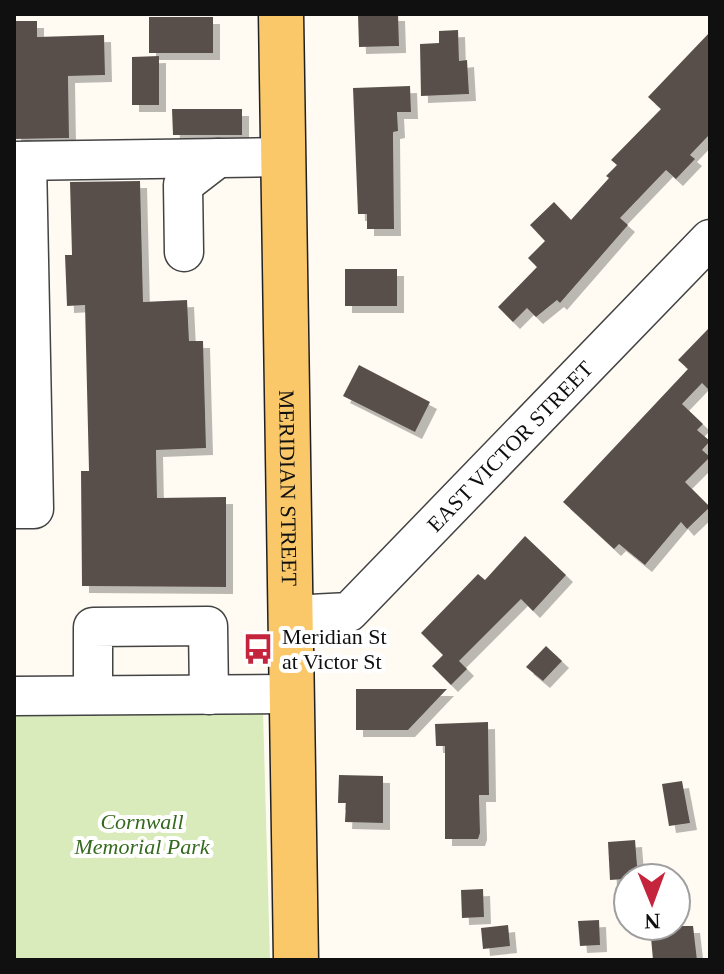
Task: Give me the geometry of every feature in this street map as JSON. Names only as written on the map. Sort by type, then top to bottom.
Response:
[{"type":"main road","name":"MERIDIAN STREET","points":[[281,14],[296,960]]},
{"type":"street","points":[[14,509],[34,509],[23,366],[20,161],[283,157]]},
{"type":"street","points":[[184,252],[183,185],[218,158]]},
{"type":"street","name":"EAST VICTOR STREET","points":[[290,615],[349,612],[710,239]]},
{"type":"street","points":[[93,695],[93,627],[208,626],[209,695]]},
{"type":"street","points":[[14,696],[291,694]]},
{"type":"green space","name":"Cornwall Memorial Park","points":[[14,709],[263,710],[270,960],[14,960]]},
{"type":"building","points":[[358,14],[398,14],[399,46],[359,47]]},
{"type":"building","points":[[149,17],[213,17],[213,53],[149,53]]},
{"type":"building","points":[[14,21],[37,21],[37,37],[104,35],[105,75],[68,76],[69,138],[14,139]]},
{"type":"building","points":[[458,30],[459,61],[467,60],[469,94],[421,96],[420,44],[439,43],[439,31]]},
{"type":"building","points":[[710,32],[710,134],[690,155],[695,159],[676,179],[666,170],[620,218],[628,225],[560,303],[557,300],[536,317],[527,308],[513,322],[498,307],[537,267],[528,258],[545,241],[530,225],[554,202],[571,220],[609,178],[606,176],[617,165],[611,160],[661,109],[648,97]]},
{"type":"building","points":[[159,56],[159,105],[132,105],[132,57]]},
{"type":"building","points":[[410,86],[411,112],[397,112],[398,131],[393,132],[394,229],[367,229],[367,214],[358,214],[353,88]]},
{"type":"building","points":[[172,109],[242,109],[242,135],[173,135]]},
{"type":"building","points":[[140,181],[143,302],[187,300],[189,341],[203,341],[206,448],[156,450],[157,498],[226,497],[226,587],[82,586],[81,471],[89,471],[85,305],[67,306],[65,255],[72,255],[70,182]]},
{"type":"building","points":[[345,269],[397,269],[397,306],[345,306]]},
{"type":"building","points":[[710,327],[710,391],[702,383],[682,404],[703,424],[697,430],[710,441],[702,450],[710,457],[685,482],[710,507],[687,529],[681,522],[645,565],[619,544],[614,549],[563,502],[688,369],[678,360]]},
{"type":"building","points":[[359,365],[430,402],[415,432],[343,396]]},
{"type":"building","points":[[525,536],[566,575],[533,611],[521,599],[459,661],[467,669],[451,685],[432,666],[443,655],[421,633],[478,574],[485,580]]},
{"type":"building","points":[[546,646],[562,661],[543,681],[526,667]]},
{"type":"building","points":[[356,689],[447,689],[408,730],[356,730]]},
{"type":"building","points":[[488,722],[489,795],[479,795],[478,839],[445,839],[445,746],[436,746],[435,724]]},
{"type":"building","points":[[339,775],[383,776],[383,823],[345,822],[346,803],[338,803]]},
{"type":"building","points":[[682,781],[690,823],[669,826],[662,784]]},
{"type":"building","points":[[635,840],[637,862],[612,862],[612,880],[610,880],[608,842]]},
{"type":"building","points":[[483,889],[484,917],[462,918],[461,890]]},
{"type":"building","points":[[599,920],[600,945],[580,946],[578,921]]},
{"type":"building","points":[[508,925],[510,946],[483,949],[481,928]]},
{"type":"building","points":[[693,926],[697,960],[653,960],[651,942],[692,942]]},
{"type":"place","name":"Meridian St at Victor St","points":[[258,649]]}]
